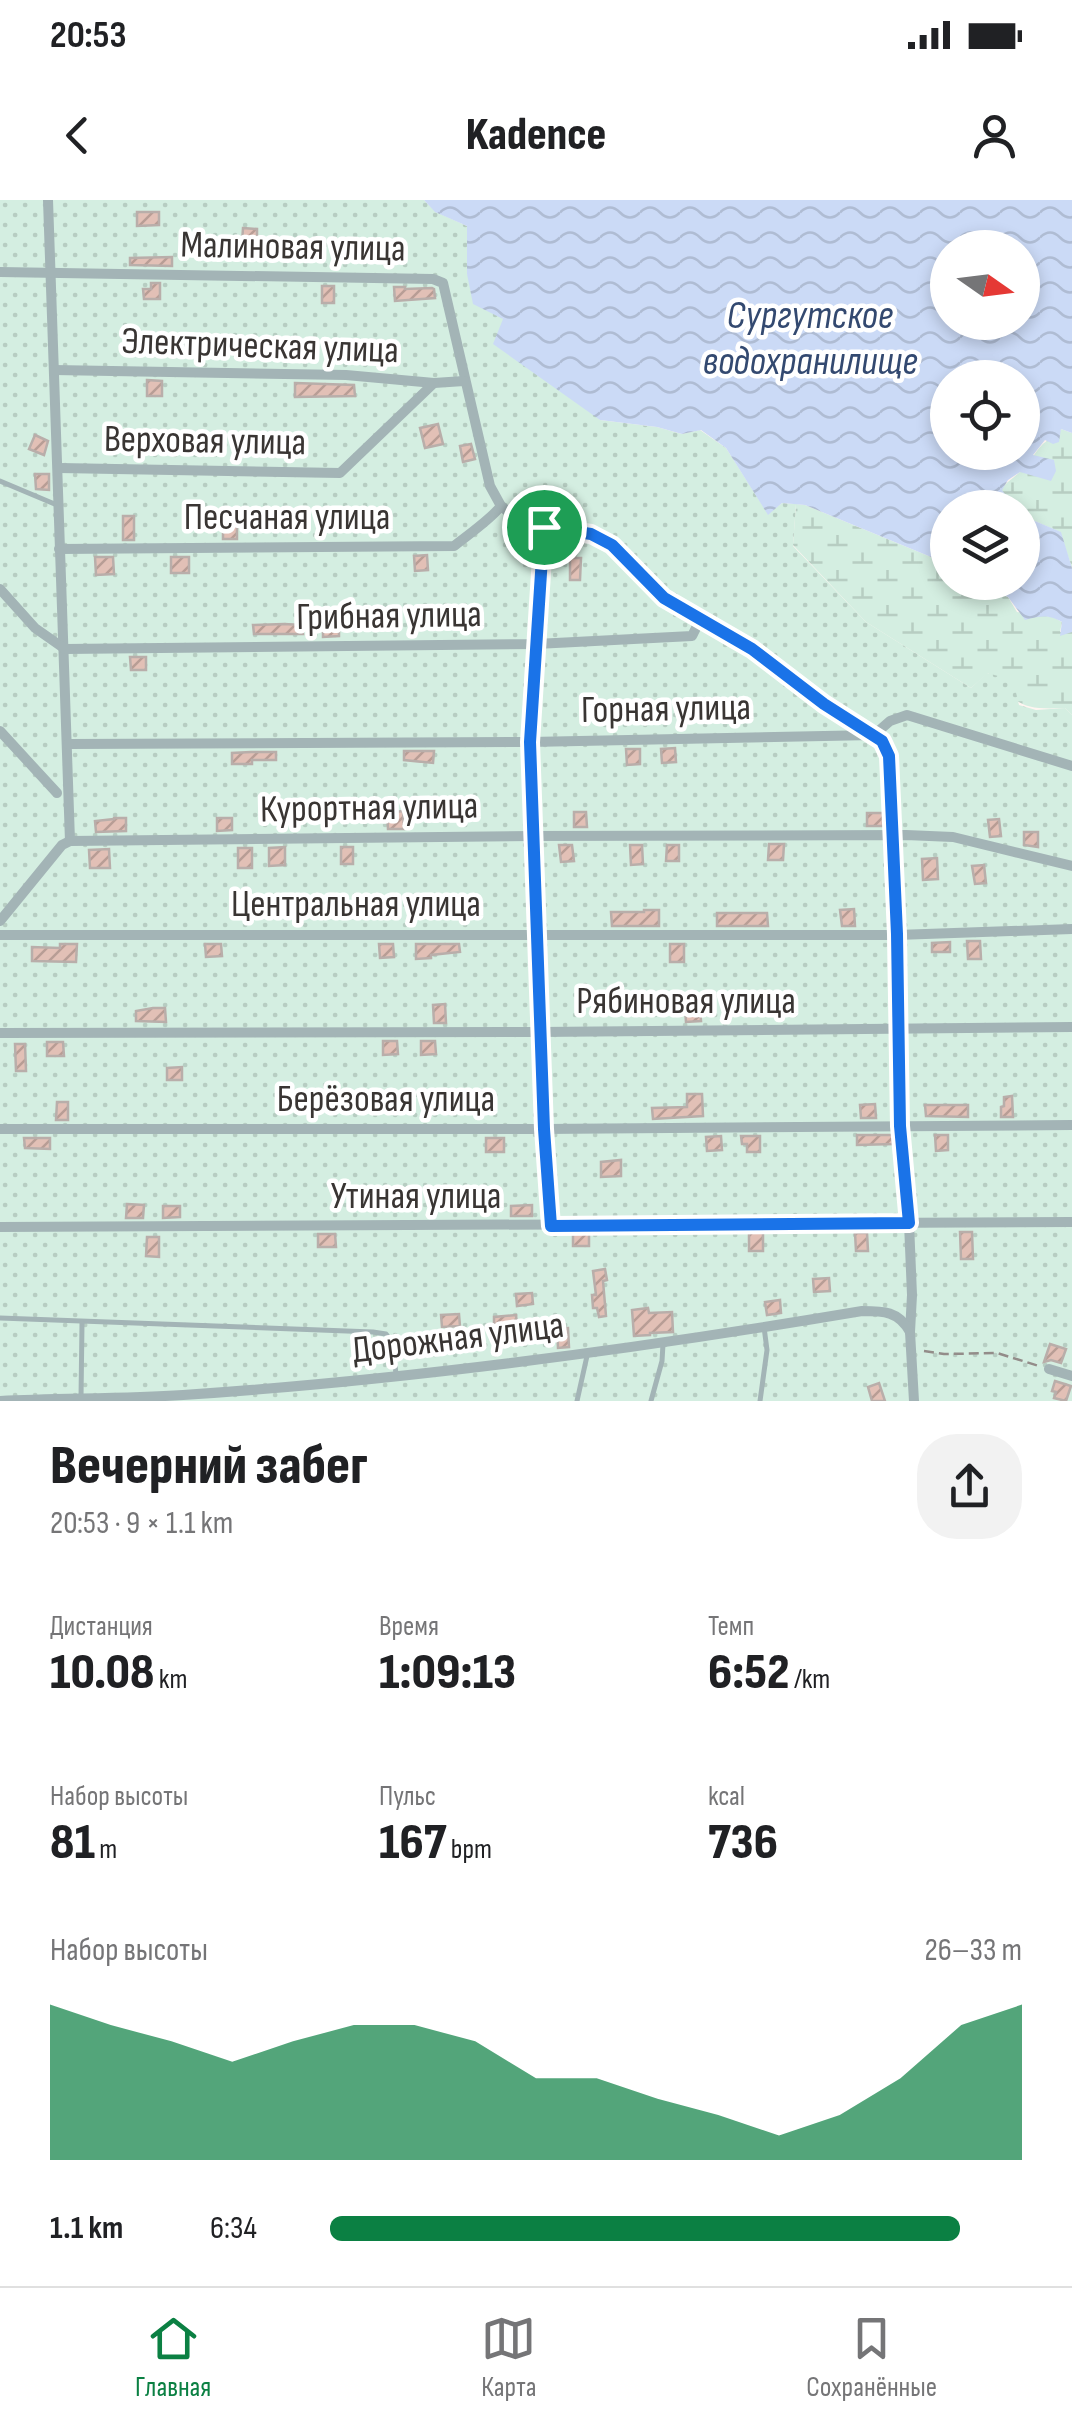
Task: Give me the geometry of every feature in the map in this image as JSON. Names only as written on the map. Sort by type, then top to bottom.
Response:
[{"type":"street","points":[[0,921],[62,844],[70,841],[48,200]]},
{"type":"street","name":"Малиновая улица","points":[[0,272],[433,279],[443,283],[490,486],[500,506]]},
{"type":"street","name":"Электрическая улица","points":[[54,370],[464,381]]},
{"type":"street","name":"Верховая улица","points":[[58,468],[340,473],[434,383]]},
{"type":"street","points":[[500,506],[516,518],[544,527],[578,530],[602,539],[622,552],[664,598],[752,649],[824,704],[882,741],[889,756],[900,1126],[909,1223],[914,1401]]},
{"type":"street","name":"Песчаная улица","points":[[59,549],[454,546],[500,506]]},
{"type":"street","points":[[544,527],[530,742],[551,1226]]},
{"type":"street","points":[[0,589],[35,628],[65,649]]},
{"type":"street","name":"Грибная улица","points":[[65,649],[536,644],[692,636],[701,618]]},
{"type":"street","name":"Горная улица","points":[[68,744],[530,742],[874,735],[898,716],[906,716],[1072,766]]},
{"type":"street","points":[[0,731],[58,793]]},
{"type":"street","name":"Курортная улица","points":[[70,841],[892,835],[953,837],[1072,866]]},
{"type":"street","name":"Центральная улица","points":[[0,934],[897,934],[1072,930]]},
{"type":"street","name":"Рябиновая улица","points":[[1,1032],[1072,1027]]},
{"type":"street","name":"Берёзовая улица","points":[[0,1129],[1072,1124]]},
{"type":"street","name":"Утиная улица","points":[[0,1227],[1072,1222]]},
{"type":"street","name":"Дорожная улица","points":[[0,1401],[178,1395],[396,1376],[663,1344],[876,1311],[897,1315],[910,1332]]},
{"type":"street","points":[[1049,1369],[1072,1376]]},
{"type":"lane","points":[[0,481],[58,505]]},
{"type":"lane","points":[[0,1318],[373,1332],[386,1334],[393,1344],[396,1376]]},
{"type":"lane","points":[[81,1398],[82,1323]]},
{"type":"lane","points":[[760,1401],[767,1350],[764,1328]]},
{"type":"lane","points":[[652,1401],[663,1344]]},
{"type":"lane","points":[[577,1401],[588,1353]]},
{"type":"path","points":[[912,1350],[997,1353],[1049,1369]]},
{"type":"green space","points":[[0,200],[424,200],[436,212],[467,226],[467,274],[503,319],[600,420],[682,434],[700,430],[726,448],[768,514],[782,503],[796,504],[793,546],[866,622],[971,688],[987,673],[1013,680],[1019,705],[1036,710],[1065,708],[1072,715],[1072,1401],[0,1401]]},
{"type":"green space","points":[[1061,429],[1072,433],[1072,568],[1060,532],[1040,523],[1040,490],[1001,490],[1021,470],[1040,470],[1040,447],[1059,435]]},
{"type":"green space","points":[[796,504],[805,505],[930,557],[930,600],[1010,600],[1017,612],[1062,622],[1060,632],[1072,632],[1072,715],[1065,708],[1038,708],[1021,703],[988,673],[971,688],[866,622],[793,545]]},
{"type":"water","name":"Сургутское водохранилище","points":[[424,200],[1072,200],[1072,433],[1061,429],[1059,442],[1045,440],[1040,446],[1040,360],[930,360],[930,470],[1040,470],[1040,457],[1054,460],[1056,471],[1051,481],[1020,472],[1002,490],[930,490],[930,557],[805,505],[782,503],[768,515],[726,448],[701,430],[682,434],[600,420],[493,344],[503,319],[473,304],[467,274],[467,226],[435,212]]},
{"type":"water","points":[[1040,523],[1061,532],[1072,568],[1072,632],[1060,636],[1062,622],[1052,618],[1025,620],[1010,600],[1040,600]]},
{"type":"building","points":[[137,212],[159,212],[159,225],[137,226]]},
{"type":"building","points":[[243,228],[257,229],[257,244],[242,243]]},
{"type":"building","points":[[172,257],[172,266],[130,265],[130,258]]},
{"type":"building","points":[[151,283],[160,283],[160,299],[144,299],[143,289],[151,289]]},
{"type":"building","points":[[322,286],[334,286],[334,303],[322,303]]},
{"type":"building","points":[[394,287],[432,288],[435,298],[395,301]]},
{"type":"building","points":[[147,380],[162,381],[162,396],[147,396]]},
{"type":"building","points":[[295,383],[354,385],[355,396],[295,397]]},
{"type":"building","points":[[438,424],[443,444],[425,448],[420,428]]},
{"type":"building","points":[[35,435],[48,441],[44,455],[29,449]]},
{"type":"building","points":[[471,444],[475,459],[463,462],[460,446]]},
{"type":"building","points":[[35,474],[49,474],[49,490],[36,489]]},
{"type":"building","points":[[123,516],[134,516],[134,540],[123,540]]},
{"type":"building","points":[[223,519],[237,519],[237,539],[223,539]]},
{"type":"building","points":[[427,555],[428,570],[415,571],[414,556]]},
{"type":"building","points":[[95,557],[113,557],[114,574],[96,575]]},
{"type":"building","points":[[171,557],[189,557],[189,573],[171,573]]},
{"type":"building","points":[[570,558],[581,558],[580,580],[570,580]]},
{"type":"building","points":[[323,624],[339,624],[339,636],[323,637]]},
{"type":"building","points":[[253,625],[302,625],[303,634],[254,634]]},
{"type":"building","points":[[130,657],[146,657],[146,670],[131,670]]},
{"type":"building","points":[[675,748],[676,762],[662,763],[661,749]]},
{"type":"building","points":[[626,749],[640,749],[640,764],[627,765]]},
{"type":"building","points":[[404,751],[434,751],[433,763],[404,760]]},
{"type":"building","points":[[276,752],[276,760],[232,764],[232,753]]},
{"type":"building","points":[[403,811],[404,829],[388,829],[387,813]]},
{"type":"building","points":[[574,812],[586,812],[587,827],[574,827]]},
{"type":"building","points":[[867,813],[883,813],[883,826],[867,826]]},
{"type":"building","points":[[126,818],[126,831],[96,832],[95,821]]},
{"type":"building","points":[[217,818],[232,818],[232,830],[217,831]]},
{"type":"building","points":[[999,819],[1001,836],[990,837],[988,820]]},
{"type":"building","points":[[1024,832],[1038,832],[1038,847],[1024,845]]},
{"type":"building","points":[[769,844],[784,844],[783,860],[768,860]]},
{"type":"building","points":[[559,845],[572,845],[574,861],[561,862]]},
{"type":"building","points":[[630,845],[642,845],[643,864],[631,865]]},
{"type":"building","points":[[667,845],[679,845],[679,861],[666,861]]},
{"type":"building","points":[[285,847],[285,865],[269,866],[269,848]]},
{"type":"building","points":[[341,847],[353,847],[353,864],[341,864]]},
{"type":"building","points":[[238,848],[252,848],[252,868],[238,868]]},
{"type":"building","points":[[109,849],[110,868],[90,868],[89,850]]},
{"type":"building","points":[[937,858],[938,879],[923,880],[922,859]]},
{"type":"building","points":[[984,865],[986,883],[975,884],[972,866]]},
{"type":"building","points":[[854,909],[855,926],[842,926],[840,910]]},
{"type":"building","points":[[659,910],[659,926],[612,926],[611,912]]},
{"type":"building","points":[[717,913],[767,913],[768,926],[717,926]]},
{"type":"building","points":[[967,941],[980,941],[981,959],[968,959]]},
{"type":"building","points":[[950,942],[950,952],[932,952],[932,943]]},
{"type":"building","points":[[60,944],[77,944],[76,962],[32,961],[32,947],[60,948]]},
{"type":"building","points":[[205,944],[221,944],[222,956],[206,957]]},
{"type":"building","points":[[379,944],[393,944],[394,957],[380,958]]},
{"type":"building","points":[[416,944],[459,944],[460,952],[416,959]]},
{"type":"building","points":[[670,944],[684,944],[684,962],[670,962]]},
{"type":"building","points":[[445,1004],[446,1023],[434,1023],[433,1005]]},
{"type":"building","points":[[165,1008],[166,1022],[136,1021],[136,1011]]},
{"type":"building","points":[[700,1008],[701,1021],[686,1022],[685,1009]]},
{"type":"building","points":[[383,1041],[397,1041],[398,1054],[383,1055]]},
{"type":"building","points":[[421,1041],[435,1041],[436,1054],[421,1055]]},
{"type":"building","points":[[47,1042],[63,1042],[64,1056],[47,1056]]},
{"type":"building","points":[[15,1044],[25,1044],[26,1071],[16,1071]]},
{"type":"building","points":[[182,1067],[182,1080],[167,1080],[167,1068]]},
{"type":"building","points":[[687,1094],[702,1094],[703,1116],[653,1119],[652,1108],[687,1107]]},
{"type":"building","points":[[1012,1096],[1013,1117],[1001,1117],[1004,1097]]},
{"type":"building","points":[[57,1102],[68,1102],[68,1120],[56,1120]]},
{"type":"building","points":[[875,1104],[876,1118],[861,1118],[860,1105]]},
{"type":"building","points":[[925,1105],[968,1105],[968,1117],[926,1116]]},
{"type":"building","points":[[857,1135],[892,1135],[893,1144],[857,1145]]},
{"type":"building","points":[[935,1135],[948,1135],[948,1150],[936,1151]]},
{"type":"building","points":[[721,1136],[722,1150],[707,1151],[706,1137]]},
{"type":"building","points":[[741,1136],[760,1136],[760,1152],[747,1152]]},
{"type":"building","points":[[24,1138],[50,1138],[50,1149],[25,1148]]},
{"type":"building","points":[[486,1138],[504,1138],[504,1152],[486,1152]]},
{"type":"building","points":[[621,1160],[621,1176],[601,1177],[601,1162]]},
{"type":"building","points":[[127,1204],[144,1205],[143,1218],[126,1218]]},
{"type":"building","points":[[532,1205],[532,1216],[511,1216],[511,1206]]},
{"type":"building","points":[[163,1206],[180,1206],[180,1217],[163,1218]]},
{"type":"building","points":[[749,1232],[763,1232],[763,1251],[749,1251]]},
{"type":"building","points":[[960,1232],[972,1232],[973,1259],[961,1259]]},
{"type":"building","points":[[573,1233],[589,1233],[589,1246],[573,1246]]},
{"type":"building","points":[[855,1233],[867,1233],[868,1251],[856,1251]]},
{"type":"building","points":[[318,1234],[335,1234],[336,1247],[318,1247]]},
{"type":"building","points":[[147,1237],[159,1237],[159,1257],[146,1256]]},
{"type":"building","points":[[605,1269],[606,1316],[599,1317],[597,1308],[593,1308],[593,1271]]},
{"type":"building","points":[[829,1278],[830,1291],[814,1292],[813,1279]]},
{"type":"building","points":[[532,1293],[533,1304],[517,1306],[516,1294]]},
{"type":"building","points":[[780,1300],[781,1313],[767,1315],[765,1302]]},
{"type":"building","points":[[648,1308],[649,1313],[672,1312],[673,1332],[634,1336],[632,1310]]},
{"type":"building","points":[[459,1314],[460,1326],[442,1327],[441,1315]]},
{"type":"building","points":[[516,1315],[517,1325],[494,1327],[494,1317]]},
{"type":"building","points":[[557,1328],[568,1328],[569,1347],[558,1348]]},
{"type":"building","points":[[1050,1344],[1066,1349],[1061,1363],[1044,1362]]},
{"type":"building","points":[[1055,1381],[1071,1386],[1066,1401],[1054,1398]]},
{"type":"building","points":[[879,1383],[885,1401],[872,1401],[868,1387]]},
{"type":"route","points":[[544,527],[578,530],[612,545],[664,598],[752,649],[887,748],[897,934],[900,1126],[909,1223],[551,1226],[530,742],[544,527]]}]
